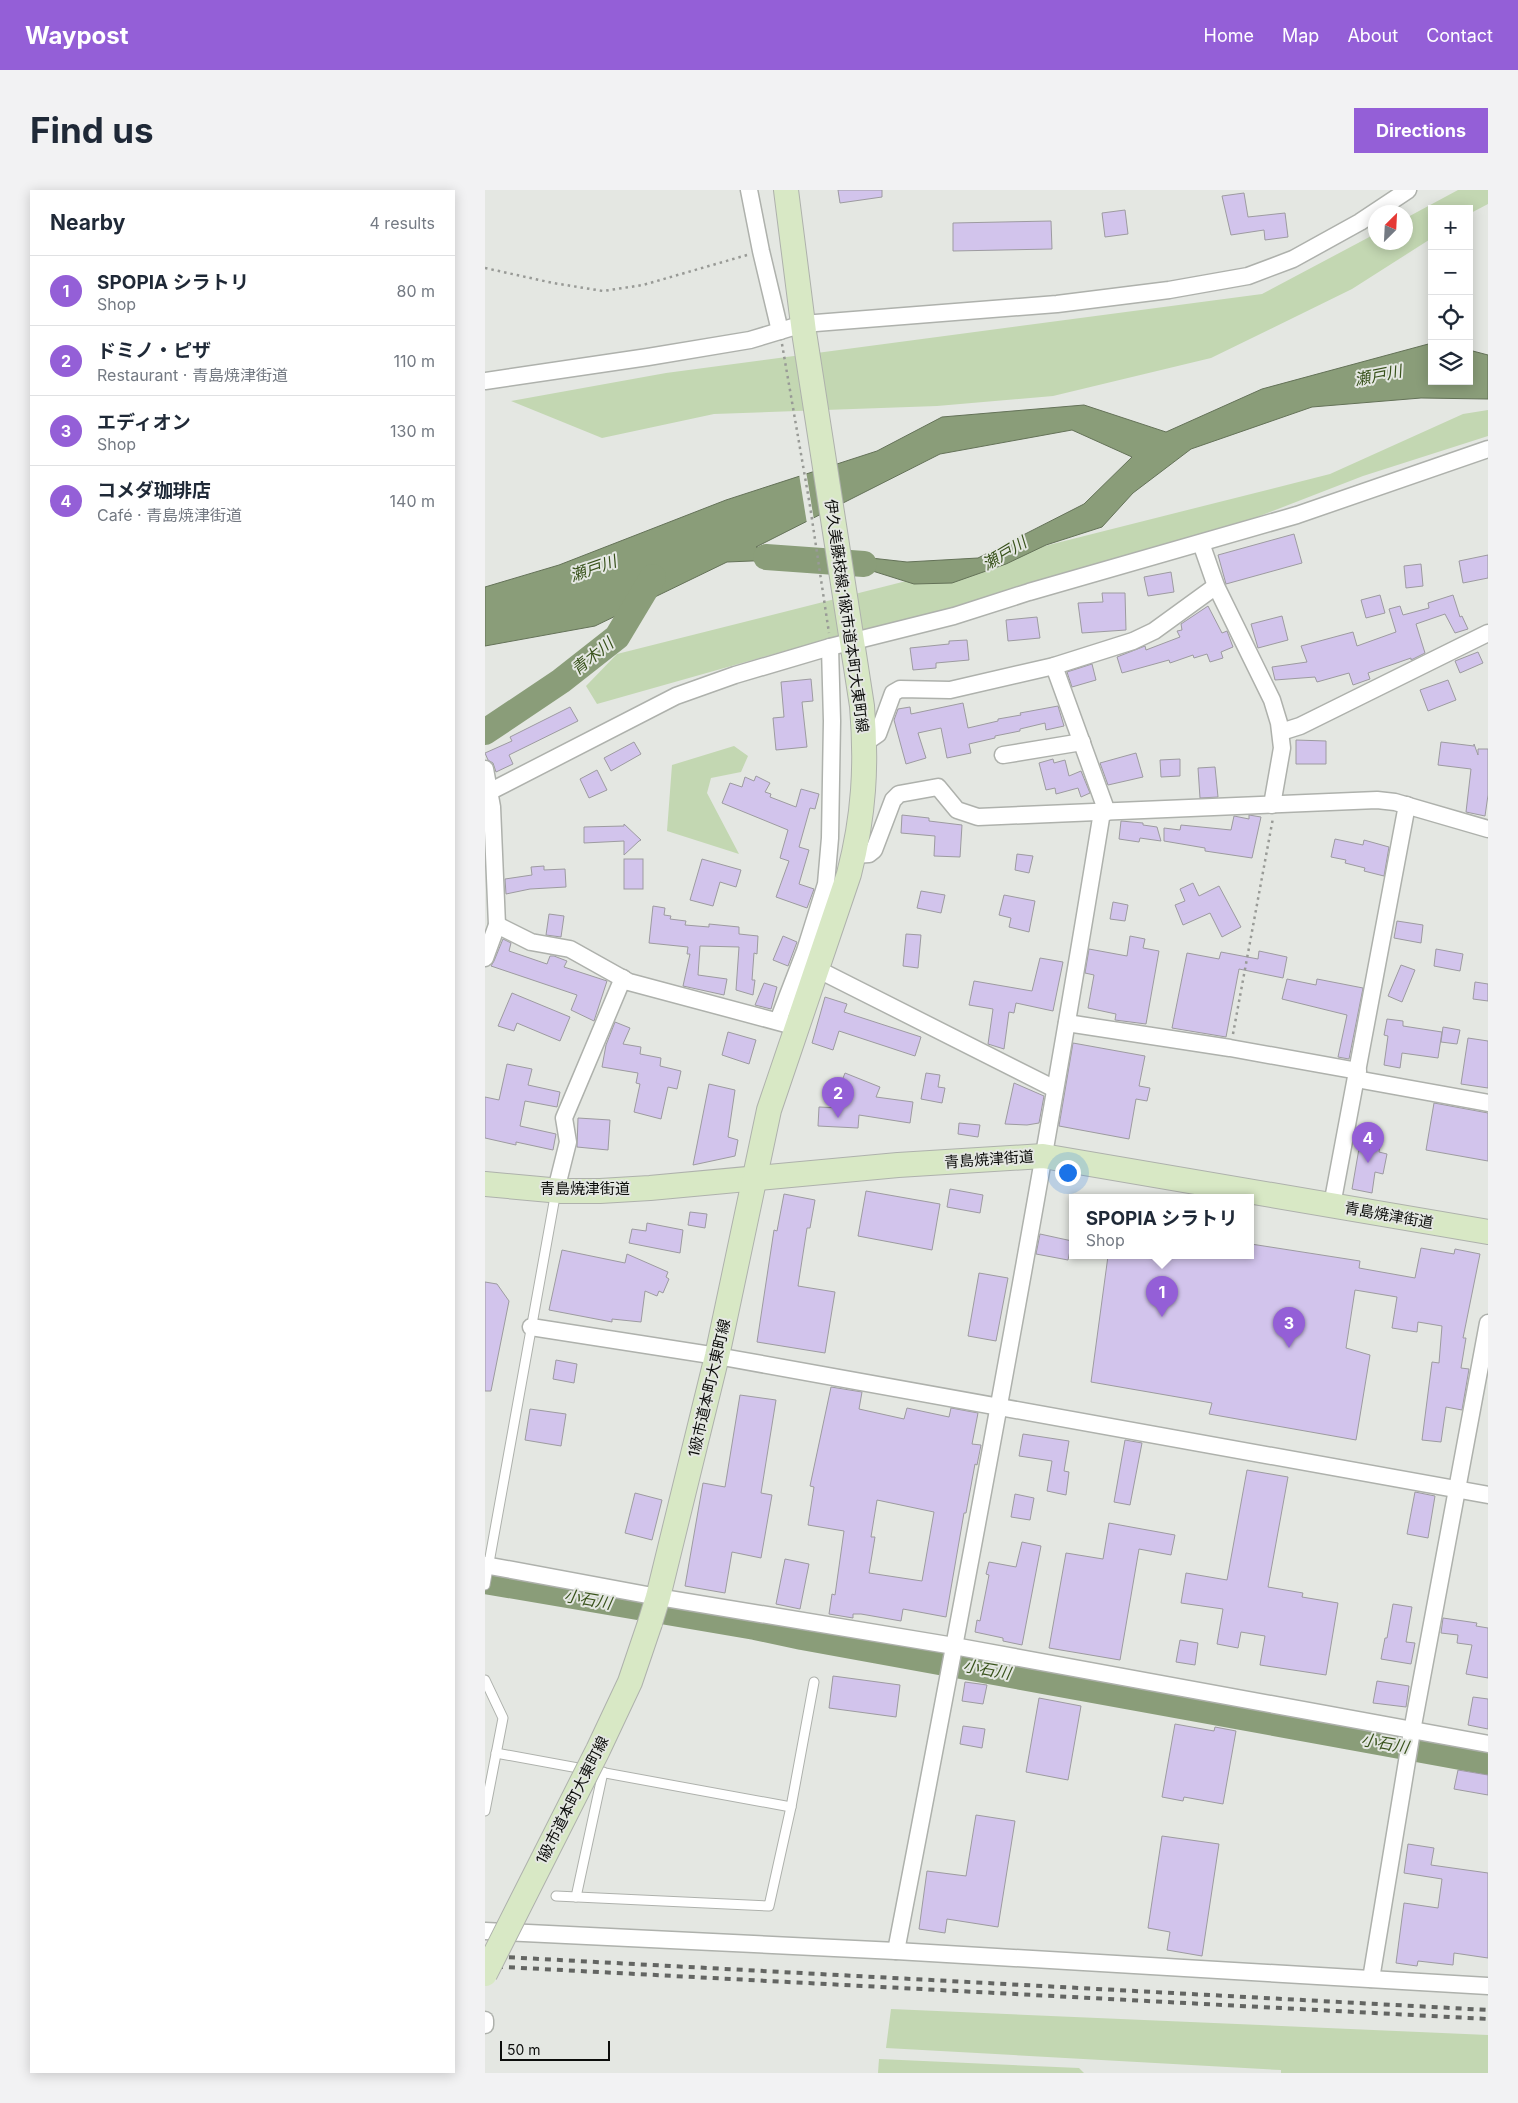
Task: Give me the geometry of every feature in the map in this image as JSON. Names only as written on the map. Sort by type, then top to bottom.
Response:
[{"type":"main road","name":"伊久美藤枝線;1級市道本町大東町線","points":[[755,1179],[788,1024],[817,969],[854,855],[859,834],[865,778],[862,706],[841,641],[786,190]]},
{"type":"main road","name":"青島焼津街道","points":[[485,1184],[556,1190],[600,1191],[755,1179],[898,1165],[1043,1156],[1488,1232]]},
{"type":"main road","name":"1級市道本町大東町線","points":[[485,1974],[598,1750],[630,1682],[658,1597],[717,1356],[755,1179]]},
{"type":"street","points":[[749,190],[780,331]]},
{"type":"street","points":[[485,381],[750,340],[803,324],[1057,304],[1169,290],[1248,276],[1293,259],[1360,222],[1408,190]]},
{"type":"street","points":[[489,802],[676,696],[735,675],[841,641],[953,616],[1029,592],[1297,515],[1488,449]]},
{"type":"street","points":[[1201,543],[1216,586],[1272,700],[1279,722],[1282,748],[1274,805]]},
{"type":"street","points":[[865,743],[878,734],[893,693],[900,689],[950,690],[1054,666],[1133,641],[1154,630],[1216,586]]},
{"type":"street","points":[[1281,732],[1300,726],[1488,633]]},
{"type":"street","points":[[497,926],[531,942],[570,949],[629,982],[788,1024],[805,951],[826,884],[830,838],[832,741],[841,641]]},
{"type":"street","points":[[896,1951],[955,1646],[1104,812],[1082,742],[1054,666]]},
{"type":"street","points":[[1003,755],[1082,742]]},
{"type":"street","points":[[485,769],[489,802],[489,861],[497,926],[485,958]]},
{"type":"street","points":[[854,855],[869,854],[873,850],[893,800],[899,794],[938,787],[957,810],[978,817],[1377,800],[1407,805],[1487,825]]},
{"type":"street","points":[[1332,1205],[1407,805]]},
{"type":"street","points":[[817,969],[1055,1089]]},
{"type":"street","points":[[556,1190],[568,1142],[564,1118],[623,978]]},
{"type":"street","points":[[1067,1023],[1230,1048],[1488,1103]]},
{"type":"street","points":[[1371,1979],[1412,1731],[1488,1323]]},
{"type":"street","points":[[531,1327],[717,1356],[999,1405],[1488,1495]]},
{"type":"street","points":[[487,1566],[658,1597],[955,1646],[1488,1744]]},
{"type":"street","points":[[485,1931],[896,1951],[1488,1986]]},
{"type":"street","points":[[485,2020],[485,2025]]},
{"type":"lane","points":[[485,1585],[556,1190]]},
{"type":"lane","points":[[485,1680],[503,1718],[485,1811]]},
{"type":"lane","points":[[556,1896],[769,1906],[791,1807],[814,1682]]},
{"type":"lane","points":[[496,1753],[791,1807]]},
{"type":"lane","points":[[577,1897],[603,1772]]},
{"type":"path","points":[[485,268],[553,283],[603,291],[643,285],[761,251]]},
{"type":"path","points":[[780,331],[810,506],[841,641]]},
{"type":"path","points":[[1230,1048],[1274,805]]},
{"type":"shaded area","points":[[1458,190],[1488,190],[1488,204],[1473,212],[1473,205],[1430,205]]},
{"type":"shaded area","points":[[1428,206],[1428,241],[1352,289],[1211,358],[1053,396],[937,406],[714,414],[602,438],[511,401],[666,373],[1262,294],[1368,238],[1368,250],[1413,250],[1413,214]]},
{"type":"shaded area","points":[[1488,410],[1488,436],[1363,476],[1216,533],[1029,592],[781,652],[597,704],[586,686],[617,654],[1330,474],[1463,414]]},
{"type":"shaded area","points":[[734,746],[748,756],[741,772],[711,778],[707,793],[739,854],[667,831],[672,765]]},
{"type":"shaded area","points":[[891,2009],[1488,2035],[1488,2073],[1281,2073],[1281,2070],[886,2048]]},
{"type":"shaded area","points":[[879,2059],[1079,2068],[1084,2073],[878,2073]]},
{"type":"water","points":[[1428,344],[1428,385],[1473,385],[1473,351],[1488,355],[1488,399],[1421,398],[1312,407],[1191,449],[1133,493],[1102,527],[1046,545],[1006,564],[952,583],[914,584],[847,563],[844,555],[907,562],[978,558],[1084,504],[1132,457],[1072,430],[940,454],[756,547],[798,549],[800,559],[727,562],[595,626],[485,646],[485,587],[559,565],[726,500],[877,451],[942,417],[1084,405],[1166,432],[1262,389]]},
{"type":"pier","points":[[806,471],[814,520],[807,524],[799,474]]},
{"type":"building","points":[[838,190],[882,190],[882,197],[840,203]]},
{"type":"building","points":[[1244,193],[1248,217],[1285,213],[1288,237],[1265,240],[1264,230],[1231,235],[1222,196]]},
{"type":"building","points":[[1125,210],[1128,234],[1105,237],[1102,213]]},
{"type":"building","points":[[1051,221],[1052,249],[953,251],[953,223]]},
{"type":"building","points":[[1294,534],[1302,563],[1226,584],[1218,555]]},
{"type":"building","points":[[1488,555],[1488,578],[1463,583],[1459,561]]},
{"type":"building","points":[[1421,564],[1423,586],[1406,588],[1404,566]]},
{"type":"building","points":[[1171,572],[1174,592],[1148,596],[1144,577]]},
{"type":"building","points":[[1102,593],[1125,593],[1126,630],[1082,633],[1078,603],[1103,602]]},
{"type":"building","points":[[1380,595],[1385,613],[1366,618],[1361,600]]},
{"type":"building","points":[[1453,595],[1460,617],[1462,616],[1468,629],[1455,633],[1445,614],[1416,624],[1425,653],[1411,660],[1411,658],[1368,673],[1370,679],[1353,685],[1349,673],[1317,682],[1315,677],[1275,680],[1272,667],[1307,662],[1301,646],[1353,632],[1357,646],[1396,632],[1389,609],[1400,606],[1403,615],[1429,608],[1428,603]]},
{"type":"building","points":[[1208,606],[1222,633],[1227,631],[1233,647],[1221,652],[1223,658],[1210,662],[1207,654],[1194,658],[1193,655],[1170,663],[1169,660],[1122,673],[1117,657],[1145,646],[1146,650],[1180,637],[1177,631],[1182,630],[1181,624]]},
{"type":"building","points":[[1282,616],[1288,640],[1258,648],[1251,624]]},
{"type":"building","points":[[1037,617],[1040,638],[1008,641],[1006,620]]},
{"type":"building","points":[[967,640],[969,660],[936,663],[936,668],[913,670],[910,648],[949,644],[949,641]]},
{"type":"building","points":[[1478,652],[1483,663],[1460,673],[1455,661]]},
{"type":"building","points":[[1092,664],[1096,680],[1072,687],[1067,672]]},
{"type":"building","points":[[811,679],[813,701],[802,702],[807,747],[776,750],[773,718],[784,717],[781,682]]},
{"type":"building","points":[[1448,680],[1456,700],[1428,711],[1420,690]]},
{"type":"building","points":[[963,703],[968,728],[998,721],[998,719],[1021,715],[1020,713],[1058,706],[1064,726],[1046,730],[1045,723],[1020,729],[1020,731],[969,744],[971,753],[947,758],[941,728],[918,733],[926,758],[906,764],[894,720],[898,709],[910,707],[911,714]]},
{"type":"building","points":[[570,707],[578,721],[509,755],[513,764],[496,772],[493,763],[488,760],[485,753],[512,741],[510,737]]},
{"type":"building","points":[[1296,740],[1326,741],[1326,764],[1296,764]]},
{"type":"building","points":[[634,742],[641,754],[611,771],[604,758]]},
{"type":"building","points":[[1441,742],[1474,746],[1474,744],[1478,755],[1478,749],[1488,749],[1488,795],[1485,816],[1466,812],[1471,769],[1438,765]]},
{"type":"building","points":[[1136,753],[1143,777],[1108,785],[1100,763]]},
{"type":"building","points":[[1053,759],[1054,763],[1065,760],[1069,776],[1081,771],[1090,793],[1081,797],[1078,788],[1056,794],[1055,788],[1046,790],[1039,763]]},
{"type":"building","points":[[1180,759],[1180,776],[1161,777],[1160,760]]},
{"type":"building","points":[[1215,767],[1218,797],[1200,798],[1198,768]]},
{"type":"building","points":[[597,770],[607,790],[589,798],[580,779]]},
{"type":"building","points":[[756,776],[770,783],[765,792],[771,794],[770,797],[796,807],[801,789],[819,794],[815,809],[810,808],[799,847],[809,850],[799,884],[814,889],[807,908],[776,897],[789,861],[780,858],[788,830],[722,803],[730,783],[742,787],[745,777],[754,781]]},
{"type":"building","points":[[902,815],[962,825],[960,857],[934,856],[935,836],[901,833]]},
{"type":"building","points":[[1249,815],[1261,817],[1252,858],[1205,851],[1205,848],[1164,841],[1164,828],[1180,830],[1181,825],[1231,830],[1234,816],[1249,819]]},
{"type":"building","points":[[1121,821],[1143,823],[1143,825],[1157,827],[1161,841],[1140,838],[1139,842],[1119,839]]},
{"type":"building","points":[[624,824],[641,840],[624,855],[624,841],[584,843],[584,827],[624,826]]},
{"type":"building","points":[[1335,839],[1363,845],[1364,840],[1389,847],[1384,876],[1364,871],[1365,868],[1345,863],[1346,860],[1331,857]]},
{"type":"building","points":[[1017,854],[1033,856],[1029,873],[1015,870]]},
{"type":"building","points":[[624,859],[643,859],[643,889],[624,889]]},
{"type":"building","points":[[702,859],[741,870],[736,887],[720,882],[713,906],[690,900]]},
{"type":"building","points":[[544,866],[544,870],[565,869],[566,887],[530,889],[506,894],[505,879],[532,875],[531,867]]},
{"type":"building","points":[[1193,883],[1199,896],[1219,886],[1241,927],[1222,937],[1210,913],[1183,925],[1175,905],[1185,901],[1180,889]]},
{"type":"building","points":[[921,891],[945,895],[941,913],[917,908]]},
{"type":"building","points":[[1004,895],[1035,901],[1029,932],[1009,927],[1011,918],[999,915]]},
{"type":"building","points":[[1113,902],[1128,905],[1125,921],[1110,919]]},
{"type":"building","points":[[653,906],[665,908],[664,915],[671,916],[670,919],[686,921],[685,925],[709,927],[709,924],[739,927],[739,934],[758,936],[757,954],[754,953],[752,980],[755,980],[753,995],[736,990],[739,947],[700,946],[698,975],[727,979],[724,995],[683,986],[690,954],[687,954],[688,947],[649,943]]},
{"type":"building","points":[[549,914],[564,916],[561,937],[546,935]]},
{"type":"building","points":[[1397,921],[1423,925],[1421,943],[1394,938]]},
{"type":"building","points":[[906,934],[921,935],[918,968],[903,966]]},
{"type":"building","points":[[783,936],[797,942],[788,966],[773,960]]},
{"type":"building","points":[[1130,936],[1145,939],[1143,948],[1159,951],[1146,1024],[1115,1020],[1116,1014],[1088,1008],[1094,975],[1085,973],[1089,949],[1127,956]]},
{"type":"building","points":[[503,939],[511,943],[509,951],[547,964],[550,956],[554,956],[567,961],[564,967],[607,981],[594,1021],[571,1010],[577,995],[491,966]]},
{"type":"building","points":[[1436,949],[1463,954],[1460,971],[1434,966]]},
{"type":"building","points":[[1259,951],[1287,957],[1283,978],[1239,969],[1226,1037],[1172,1028],[1187,953],[1219,959],[1221,952],[1258,959]]},
{"type":"building","points":[[1040,958],[1063,962],[1053,1011],[1016,1003],[1014,1013],[1009,1012],[1004,1049],[988,1044],[993,1009],[969,1005],[974,981],[1032,991]]},
{"type":"building","points":[[1401,965],[1415,970],[1402,1002],[1388,996]]},
{"type":"building","points":[[1287,979],[1316,985],[1317,979],[1363,988],[1349,1059],[1338,1057],[1347,1015],[1282,999]]},
{"type":"building","points":[[1475,982],[1488,984],[1488,1001],[1473,999]]},
{"type":"building","points":[[764,983],[777,987],[771,1009],[755,1005]]},
{"type":"building","points":[[512,993],[570,1017],[560,1041],[517,1023],[514,1031],[498,1026]]},
{"type":"building","points":[[825,997],[847,1004],[844,1012],[921,1037],[915,1056],[839,1031],[833,1050],[812,1043]]},
{"type":"building","points":[[1387,1019],[1403,1021],[1403,1026],[1442,1032],[1438,1058],[1402,1053],[1400,1068],[1384,1065],[1388,1036],[1384,1035]]},
{"type":"building","points":[[615,1022],[630,1028],[623,1044],[641,1047],[640,1054],[661,1058],[660,1066],[681,1071],[677,1089],[668,1087],[661,1119],[634,1112],[640,1084],[636,1083],[638,1073],[602,1067],[606,1045]]},
{"type":"building","points":[[1443,1027],[1460,1030],[1457,1044],[1441,1042]]},
{"type":"building","points":[[728,1032],[756,1040],[749,1064],[722,1055]]},
{"type":"building","points":[[1468,1038],[1488,1041],[1488,1088],[1461,1084]]},
{"type":"building","points":[[1073,1043],[1145,1056],[1139,1086],[1150,1088],[1147,1101],[1136,1099],[1129,1139],[1059,1126]]},
{"type":"building","points":[[507,1064],[532,1069],[528,1085],[560,1092],[557,1107],[525,1101],[520,1126],[556,1134],[553,1150],[516,1142],[516,1145],[485,1138],[485,1097],[499,1100]]},
{"type":"building","points":[[845,1073],[880,1087],[876,1097],[913,1102],[910,1123],[859,1115],[858,1128],[818,1126],[819,1107],[840,1108],[848,1089],[840,1086]]},
{"type":"building","points":[[926,1073],[940,1075],[938,1087],[945,1088],[942,1103],[921,1099]]},
{"type":"building","points":[[1014,1083],[1044,1096],[1039,1123],[1027,1125],[1005,1124]]},
{"type":"building","points":[[709,1084],[735,1090],[728,1137],[738,1140],[735,1156],[693,1165]]},
{"type":"building","points":[[1434,1103],[1488,1113],[1488,1161],[1426,1150]]},
{"type":"building","points":[[578,1118],[610,1120],[608,1150],[577,1147]]},
{"type":"building","points":[[959,1123],[980,1125],[978,1137],[958,1134]]},
{"type":"building","points":[[1361,1137],[1381,1141],[1379,1152],[1387,1154],[1383,1174],[1375,1172],[1372,1193],[1352,1189]]},
{"type":"building","points":[[950,1189],[983,1195],[980,1213],[947,1207]]},
{"type":"building","points":[[866,1191],[940,1204],[932,1250],[858,1236]]},
{"type":"building","points":[[784,1194],[815,1200],[810,1228],[807,1228],[798,1286],[835,1292],[825,1353],[757,1342],[774,1230],[777,1231]]},
{"type":"building","points":[[690,1212],[707,1214],[705,1228],[688,1225]]},
{"type":"building","points":[[647,1223],[683,1230],[680,1253],[629,1243],[632,1229],[646,1231]]},
{"type":"building","points":[[1040,1234],[1069,1240],[1068,1260],[1036,1254]]},
{"type":"building","points":[[1254,1244],[1360,1261],[1359,1268],[1415,1278],[1421,1248],[1454,1254],[1455,1249],[1480,1254],[1463,1338],[1466,1338],[1461,1368],[1469,1369],[1462,1410],[1446,1407],[1441,1442],[1422,1440],[1432,1362],[1439,1363],[1442,1326],[1418,1322],[1417,1332],[1392,1328],[1397,1297],[1355,1290],[1346,1348],[1370,1355],[1356,1440],[1209,1414],[1212,1403],[1091,1382],[1108,1259],[1254,1259]]},
{"type":"building","points":[[562,1250],[625,1263],[627,1254],[668,1272],[666,1277],[669,1279],[663,1293],[659,1291],[657,1296],[645,1291],[641,1322],[612,1319],[612,1322],[549,1310]]},
{"type":"building","points":[[979,1273],[1008,1278],[996,1341],[968,1336]]},
{"type":"building","points":[[485,1282],[497,1284],[509,1301],[491,1391],[485,1391]]},
{"type":"building","points":[[556,1360],[577,1364],[574,1383],[553,1379]]},
{"type":"building","points":[[831,1387],[862,1392],[859,1409],[904,1419],[907,1408],[949,1417],[951,1408],[978,1413],[972,1444],[981,1445],[977,1465],[975,1464],[966,1513],[964,1513],[946,1617],[903,1609],[901,1621],[861,1614],[853,1614],[853,1618],[829,1614],[832,1594],[835,1595],[844,1531],[808,1525],[814,1487],[810,1486]],"holes":[[[877,1500],[934,1512],[922,1581],[869,1573],[875,1537],[871,1537]]]},
{"type":"building","points":[[740,1395],[776,1400],[761,1493],[772,1495],[761,1558],[732,1552],[725,1593],[685,1586],[703,1483],[725,1487]]},
{"type":"building","points":[[530,1409],[566,1414],[561,1446],[525,1440]]},
{"type":"building","points":[[1023,1434],[1069,1441],[1064,1471],[1069,1472],[1066,1495],[1047,1491],[1052,1461],[1019,1456]]},
{"type":"building","points":[[1125,1440],[1142,1443],[1130,1505],[1114,1502]]},
{"type":"building","points":[[1247,1470],[1288,1477],[1268,1587],[1303,1593],[1302,1597],[1338,1603],[1326,1675],[1260,1665],[1265,1636],[1241,1632],[1238,1648],[1217,1644],[1223,1609],[1181,1603],[1186,1573],[1227,1580]]},
{"type":"building","points":[[1415,1492],[1435,1496],[1428,1538],[1407,1534]]},
{"type":"building","points":[[635,1493],[662,1500],[652,1540],[625,1533]]},
{"type":"building","points":[[1015,1494],[1034,1498],[1030,1520],[1011,1517]]},
{"type":"building","points":[[1109,1523],[1175,1535],[1171,1555],[1139,1549],[1120,1660],[1049,1648],[1066,1553],[1103,1559]]},
{"type":"building","points":[[1022,1542],[1041,1546],[1022,1645],[1003,1641],[1003,1638],[975,1632],[977,1620],[980,1621],[989,1575],[986,1574],[989,1562],[1016,1567]]},
{"type":"building","points":[[785,1559],[809,1564],[800,1609],[776,1604]]},
{"type":"building","points":[[1393,1604],[1412,1607],[1406,1642],[1415,1643],[1411,1664],[1381,1659]]},
{"type":"building","points":[[1443,1618],[1477,1623],[1476,1626],[1488,1628],[1488,1678],[1466,1674],[1472,1645],[1457,1643],[1458,1635],[1441,1633]]},
{"type":"building","points":[[1180,1640],[1198,1643],[1195,1665],[1176,1662]]},
{"type":"building","points":[[833,1676],[900,1685],[896,1717],[829,1708]]},
{"type":"building","points":[[1377,1681],[1409,1686],[1406,1707],[1373,1703]]},
{"type":"building","points":[[965,1682],[987,1685],[983,1704],[962,1701]]},
{"type":"building","points":[[1473,1697],[1488,1699],[1488,1729],[1468,1725]]},
{"type":"building","points":[[1039,1698],[1081,1706],[1068,1780],[1026,1772]]},
{"type":"building","points":[[1175,1724],[1214,1731],[1215,1727],[1236,1731],[1223,1804],[1184,1797],[1183,1801],[1162,1797]]},
{"type":"building","points":[[963,1726],[985,1729],[982,1748],[960,1744]]},
{"type":"building","points":[[1458,1770],[1488,1775],[1488,1795],[1454,1789]]},
{"type":"building","points":[[976,1815],[1015,1821],[998,1927],[947,1919],[945,1933],[919,1929],[927,1871],[966,1876]]},
{"type":"building","points":[[1162,1836],[1219,1844],[1202,1956],[1167,1950],[1170,1932],[1148,1928]]},
{"type":"building","points":[[1408,1844],[1434,1848],[1431,1865],[1488,1873],[1488,1958],[1454,1953],[1453,1965],[1418,1961],[1417,1966],[1396,1963],[1404,1903],[1438,1908],[1442,1879],[1404,1873]]},
{"type":"waterway","name":"瀬戸川","points":[[766,557],[864,564]]},
{"type":"waterway","name":"青木川","points":[[485,732],[561,681],[617,637],[653,577]]},
{"type":"waterway","name":"小石川","points":[[485,1581],[755,1627],[1488,1762]]},
{"type":"railway","points":[[485,1956],[1488,2010]]},
{"type":"railway","points":[[485,1966],[1488,2019]]},
{"type":"place","name":"ドミノ・ピザ","points":[[838,1118]]},
{"type":"place","name":"コメダ珈琲店","points":[[1368,1163]]},
{"type":"place","name":"SPOPIA シラトリ","points":[[1162,1317]]},
{"type":"place","name":"エディオン","points":[[1289,1348]]}]
